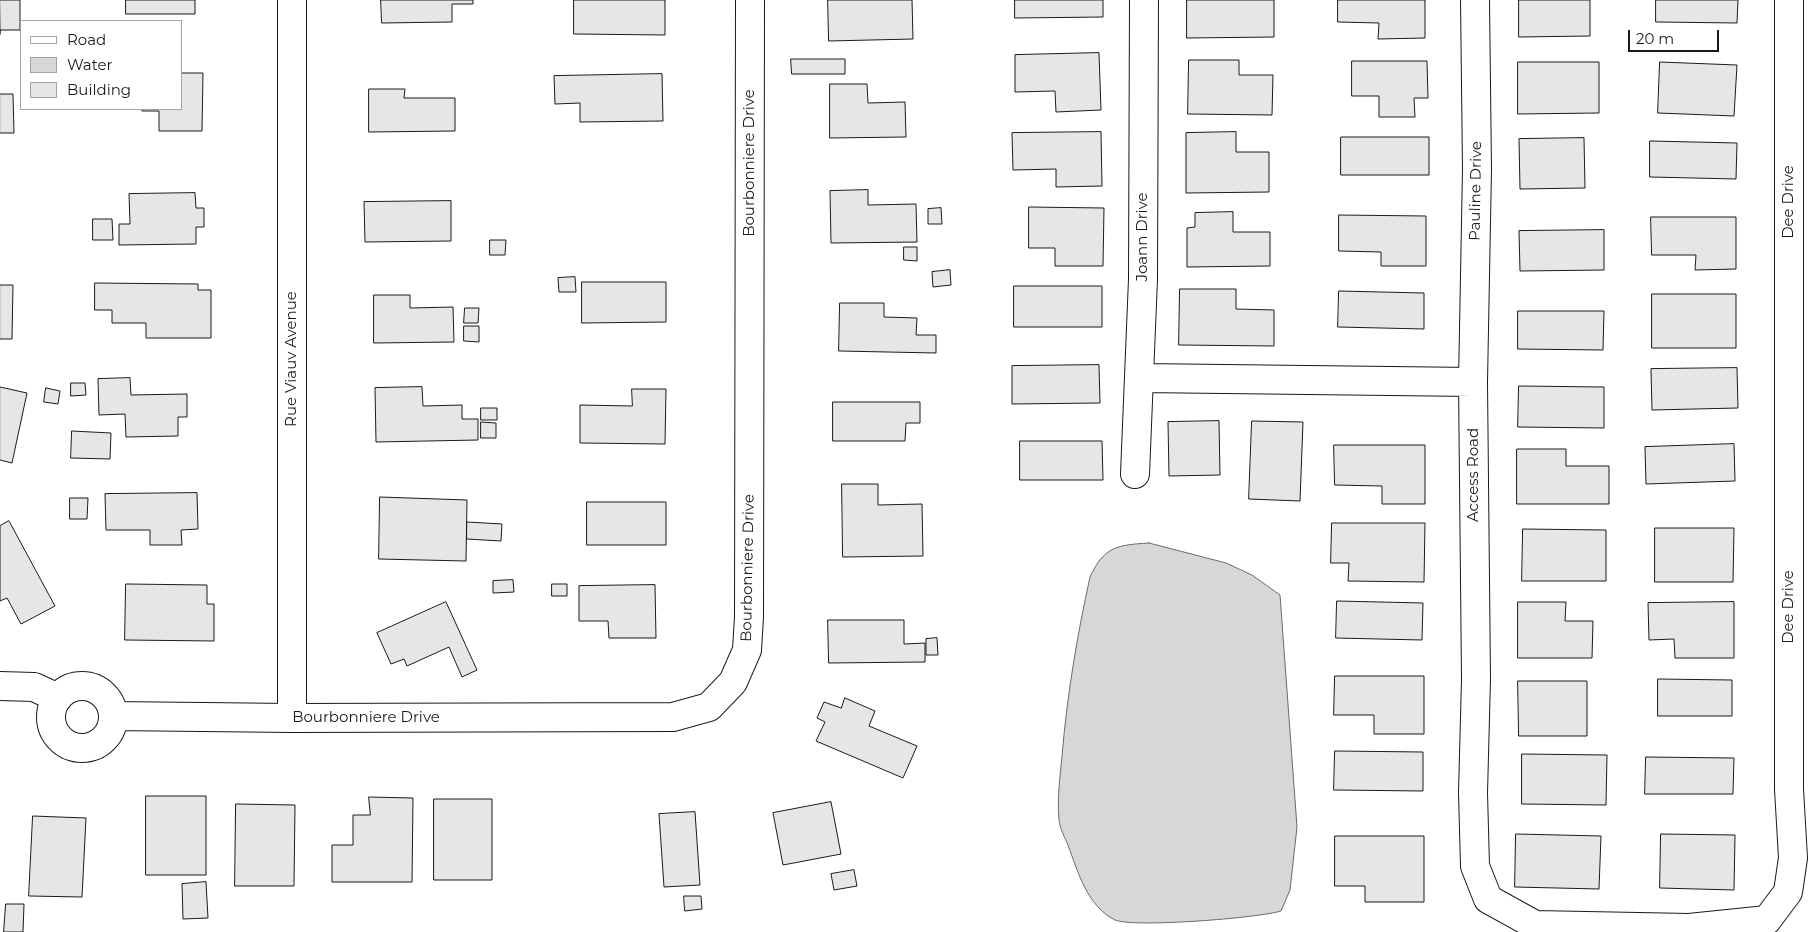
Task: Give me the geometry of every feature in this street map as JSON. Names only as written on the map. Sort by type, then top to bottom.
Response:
[{"type":"street","name":"Rue Viauv Avenue","points":[[292,0],[292,718]]},
{"type":"street","name":"Bourbonniere Drive","points":[[113,716],[292,718],[673,717],[708,706],[733,682],[747,650],[749,617],[750,0]]},
{"type":"street","name":"Joann Drive","points":[[1135,474],[1141,378],[1144,0]]},
{"type":"street","name":"Pauline Drive","points":[[1474,382],[1477,169],[1476,0]]},
{"type":"street","name":"Dee Drive","points":[[1488,899],[1535,925],[1689,928],[1767,920],[1788,892],[1793,858],[1789,789],[1789,0]]},
{"type":"street","points":[[1141,378],[1474,382]]},
{"type":"street","name":"Access Road","points":[[1474,382],[1476,679],[1473,793],[1475,866],[1488,899]]},
{"type":"street","points":[[0,686],[34,687],[58,698]]},
{"type":"street","points":[[76,687],[87,687],[106,696],[113,716],[108,734],[102,741],[93,746],[74,747],[58,736],[53,728],[53,707],[58,698],[76,687]]},
{"type":"water","points":[[1149,543],[1226,563],[1252,575],[1280,595],[1297,827],[1290,890],[1281,911],[1268,914],[1170,923],[1115,920],[1105,914],[1090,897],[1061,830],[1058,812],[1064,734],[1073,666],[1090,577],[1101,559],[1113,549],[1120,546]]},
{"type":"building","points":[[0,0],[20,0],[20,30],[0,30]]},
{"type":"building","points":[[126,0],[195,0],[195,14],[126,14]]},
{"type":"building","points":[[381,0],[473,0],[473,4],[452,4],[452,22],[382,23]]},
{"type":"building","points":[[574,0],[665,0],[665,35],[574,34]]},
{"type":"building","points":[[828,0],[912,0],[913,39],[829,41]]},
{"type":"building","points":[[1015,0],[1103,0],[1103,17],[1015,18]]},
{"type":"building","points":[[1187,0],[1274,0],[1274,37],[1187,38]]},
{"type":"building","points":[[1338,0],[1425,0],[1425,38],[1378,39],[1379,23],[1338,22]]},
{"type":"building","points":[[1519,0],[1590,0],[1590,36],[1519,37]]},
{"type":"building","points":[[1656,0],[1738,0],[1737,23],[1656,22]]},
{"type":"building","points":[[1099,53],[1101,110],[1056,112],[1055,91],[1015,92],[1015,55]]},
{"type":"building","points":[[791,59],[845,59],[845,74],[792,74]]},
{"type":"building","points":[[1189,60],[1239,60],[1239,75],[1273,75],[1272,115],[1188,114]]},
{"type":"building","points":[[1352,61],[1427,61],[1428,98],[1414,98],[1415,117],[1379,117],[1379,96],[1352,96]]},
{"type":"building","points":[[1518,62],[1599,62],[1599,113],[1518,114]]},
{"type":"building","points":[[1660,62],[1737,65],[1734,116],[1658,113]]},
{"type":"building","points":[[182,73],[203,73],[202,131],[159,131],[159,111],[142,111],[182,110]]},
{"type":"building","points":[[662,74],[663,121],[580,122],[580,103],[555,104],[554,76]]},
{"type":"building","points":[[830,84],[867,84],[868,103],[905,102],[906,137],[830,138]]},
{"type":"building","points":[[369,89],[405,89],[404,98],[455,98],[455,131],[369,132]]},
{"type":"building","points":[[0,94],[13,94],[14,133],[0,133]]},
{"type":"building","points":[[1101,132],[1102,186],[1056,187],[1056,169],[1013,170],[1012,133]]},
{"type":"building","points":[[1236,132],[1236,152],[1269,152],[1269,192],[1186,193],[1186,133]]},
{"type":"building","points":[[1341,137],[1429,137],[1429,175],[1341,175]]},
{"type":"building","points":[[1584,138],[1585,188],[1520,189],[1519,139]]},
{"type":"building","points":[[1650,141],[1737,143],[1736,179],[1650,177]]},
{"type":"building","points":[[868,190],[868,205],[916,204],[917,242],[831,243],[830,191]]},
{"type":"building","points":[[195,193],[196,208],[204,208],[204,227],[196,227],[196,244],[119,245],[119,224],[130,224],[129,194]]},
{"type":"building","points":[[451,201],[451,241],[365,242],[364,202]]},
{"type":"building","points":[[1029,207],[1104,208],[1103,266],[1055,266],[1055,248],[1029,248]]},
{"type":"building","points":[[941,208],[942,224],[928,224],[928,209]]},
{"type":"building","points":[[1233,212],[1233,232],[1270,232],[1270,266],[1187,267],[1187,228],[1195,227],[1195,213]]},
{"type":"building","points":[[1339,215],[1426,216],[1426,266],[1381,266],[1381,252],[1339,251]]},
{"type":"building","points":[[1651,217],[1736,217],[1736,269],[1695,270],[1696,255],[1652,255]]},
{"type":"building","points":[[93,219],[112,219],[113,240],[93,240]]},
{"type":"building","points":[[1604,230],[1604,270],[1520,271],[1519,231]]},
{"type":"building","points":[[490,240],[506,240],[505,255],[490,255]]},
{"type":"building","points":[[904,247],[917,247],[917,261],[904,260]]},
{"type":"building","points":[[950,270],[951,285],[933,287],[932,272]]},
{"type":"building","points":[[575,277],[576,292],[559,292],[558,278]]},
{"type":"building","points":[[582,282],[666,282],[666,322],[582,323]]},
{"type":"building","points":[[95,283],[198,284],[198,290],[211,290],[211,338],[146,338],[146,323],[112,323],[112,310],[95,310]]},
{"type":"building","points":[[0,285],[13,285],[12,339],[0,339]]},
{"type":"building","points":[[1014,286],[1102,286],[1102,327],[1014,327]]},
{"type":"building","points":[[1180,289],[1236,289],[1236,309],[1274,310],[1274,346],[1179,345]]},
{"type":"building","points":[[1339,291],[1424,293],[1424,329],[1338,327]]},
{"type":"building","points":[[1652,294],[1736,294],[1736,348],[1652,348]]},
{"type":"building","points":[[374,295],[410,295],[410,308],[453,307],[454,342],[374,343]]},
{"type":"building","points":[[840,303],[884,303],[884,317],[917,318],[916,335],[936,335],[936,353],[839,351]]},
{"type":"building","points":[[465,308],[479,308],[478,323],[464,323]]},
{"type":"building","points":[[1518,311],[1604,311],[1603,350],[1518,349]]},
{"type":"building","points":[[464,326],[479,326],[479,342],[464,341]]},
{"type":"building","points":[[1099,365],[1100,403],[1012,404],[1012,366]]},
{"type":"building","points":[[1737,368],[1738,408],[1652,410],[1651,369]]},
{"type":"building","points":[[130,378],[131,395],[187,394],[187,417],[178,417],[178,436],[126,437],[125,414],[99,415],[98,379]]},
{"type":"building","points":[[71,383],[85,383],[86,395],[71,396]]},
{"type":"building","points":[[1519,386],[1604,387],[1604,428],[1518,427]]},
{"type":"building","points":[[0,387],[27,393],[12,463],[0,460]]},
{"type":"building","points":[[422,387],[423,406],[462,405],[462,419],[478,419],[478,440],[376,442],[375,388]]},
{"type":"building","points":[[46,388],[60,391],[58,404],[44,402]]},
{"type":"building","points":[[632,389],[666,389],[665,444],[580,443],[580,405],[632,406]]},
{"type":"building","points":[[833,402],[920,402],[920,423],[906,423],[905,441],[833,441]]},
{"type":"building","points":[[481,408],[497,408],[497,420],[481,420]]},
{"type":"building","points":[[1219,421],[1220,475],[1169,476],[1168,422]]},
{"type":"building","points":[[1252,421],[1303,422],[1300,501],[1249,499]]},
{"type":"building","points":[[481,422],[496,423],[496,438],[481,438]]},
{"type":"building","points":[[72,431],[111,433],[110,459],[71,458]]},
{"type":"building","points":[[1020,441],[1102,441],[1103,480],[1020,480]]},
{"type":"building","points":[[1734,444],[1735,481],[1646,484],[1645,447]]},
{"type":"building","points":[[1334,445],[1425,445],[1425,504],[1382,504],[1382,486],[1335,485]]},
{"type":"building","points":[[1517,449],[1566,449],[1566,466],[1609,466],[1609,504],[1517,504]]},
{"type":"building","points":[[842,484],[878,484],[878,505],[922,504],[923,556],[843,557]]},
{"type":"building","points":[[197,493],[198,529],[181,530],[182,545],[150,545],[150,530],[106,530],[105,494]]},
{"type":"building","points":[[380,497],[467,500],[466,561],[379,559]]},
{"type":"building","points":[[70,498],[88,498],[87,519],[70,519]]},
{"type":"building","points":[[587,502],[666,502],[666,545],[587,545]]},
{"type":"building","points":[[9,521],[55,606],[21,624],[7,598],[0,601],[0,526]]},
{"type":"building","points":[[467,522],[502,524],[501,541],[467,539]]},
{"type":"building","points":[[1332,523],[1425,523],[1424,582],[1348,581],[1349,563],[1331,563]]},
{"type":"building","points":[[1655,528],[1734,528],[1733,582],[1655,582]]},
{"type":"building","points":[[1523,529],[1606,530],[1606,581],[1522,581]]},
{"type":"building","points":[[513,580],[514,592],[493,593],[493,581]]},
{"type":"building","points":[[126,584],[207,585],[207,604],[214,604],[214,641],[125,640]]},
{"type":"building","points":[[552,584],[567,584],[567,596],[552,596]]},
{"type":"building","points":[[655,585],[656,638],[609,638],[608,621],[579,621],[579,586]]},
{"type":"building","points":[[1337,601],[1423,603],[1422,640],[1336,638]]},
{"type":"building","points":[[446,602],[477,670],[462,677],[449,647],[407,666],[404,659],[391,664],[377,633]]},
{"type":"building","points":[[1518,602],[1566,602],[1565,621],[1593,621],[1592,658],[1518,658]]},
{"type":"building","points":[[1734,602],[1734,658],[1675,658],[1674,639],[1649,640],[1648,603]]},
{"type":"building","points":[[828,620],[904,620],[904,644],[925,643],[925,662],[829,663]]},
{"type":"building","points":[[937,638],[938,655],[926,655],[926,639]]},
{"type":"building","points":[[1335,676],[1424,676],[1424,734],[1374,734],[1374,715],[1334,715]]},
{"type":"building","points":[[1658,679],[1732,680],[1732,716],[1658,716]]},
{"type":"building","points":[[1518,681],[1587,681],[1587,736],[1519,736]]},
{"type":"building","points":[[845,698],[875,711],[869,726],[917,746],[903,778],[816,741],[825,722],[817,718],[824,702],[841,708]]},
{"type":"building","points":[[1335,751],[1423,752],[1423,791],[1334,790]]},
{"type":"building","points":[[1522,754],[1607,755],[1606,805],[1522,804]]},
{"type":"building","points":[[1646,757],[1734,758],[1733,794],[1645,794]]},
{"type":"building","points":[[146,796],[206,796],[206,875],[146,875]]},
{"type":"building","points":[[369,797],[413,798],[412,882],[332,882],[332,845],[353,845],[353,815],[370,815]]},
{"type":"building","points":[[434,799],[492,799],[492,880],[434,880]]},
{"type":"building","points":[[831,802],[841,854],[783,865],[773,813]]},
{"type":"building","points":[[236,804],[295,805],[294,886],[235,886]]},
{"type":"building","points":[[695,812],[700,885],[664,887],[659,814]]},
{"type":"building","points":[[33,816],[86,818],[82,897],[29,896]]},
{"type":"building","points":[[1516,834],[1601,836],[1599,889],[1515,887]]},
{"type":"building","points":[[1661,834],[1735,835],[1734,890],[1660,888]]},
{"type":"building","points":[[1335,836],[1424,836],[1424,902],[1365,902],[1365,886],[1335,886]]},
{"type":"building","points":[[854,870],[857,886],[834,890],[831,874]]},
{"type":"building","points":[[206,882],[208,918],[183,919],[182,884]]},
{"type":"building","points":[[684,896],[701,896],[702,909],[685,911]]},
{"type":"building","points":[[6,904],[24,904],[23,932],[4,932]]}]
